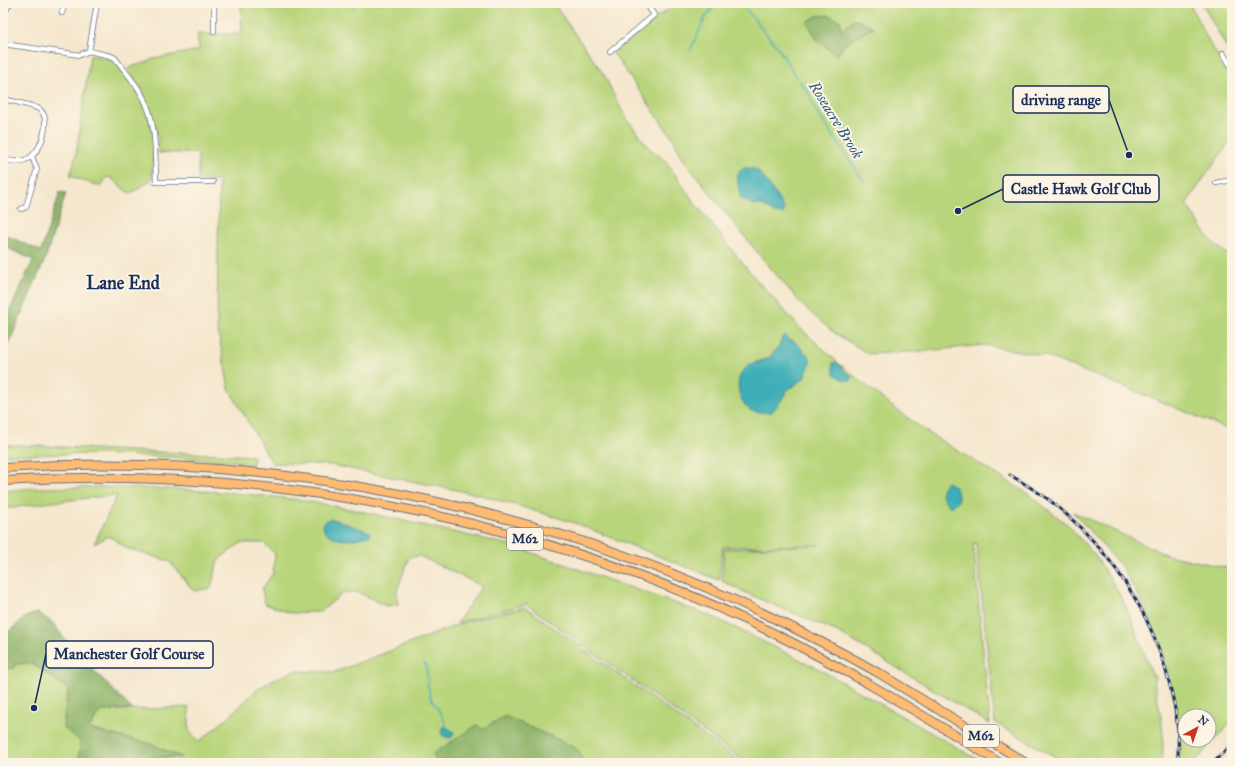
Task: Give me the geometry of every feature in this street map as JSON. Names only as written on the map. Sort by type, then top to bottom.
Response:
[{"type":"highway","name":"M62","points":[[3,464],[147,465],[222,470],[292,477],[364,488],[425,500],[545,530],[645,564],[705,588],[830,646],[881,674],[1026,763]]},
{"type":"highway","name":"M62","points":[[3,468],[48,465]]},
{"type":"highway","name":"M62","points":[[6,481],[77,478],[148,479],[219,483],[293,490],[414,511],[479,526],[542,543],[641,576],[701,600],[763,628],[823,658],[875,687],[1000,763]]},
{"type":"street","points":[[6,10],[10,3]]},
{"type":"street","points":[[62,13],[65,3]]},
{"type":"street","points":[[89,51],[98,3]]},
{"type":"street","points":[[214,3],[214,32]]},
{"type":"street","points":[[610,52],[654,15],[646,3]]},
{"type":"street","points":[[3,44],[80,55],[89,51],[115,58],[135,83],[150,114],[155,137],[156,182],[214,182]]},
{"type":"street","points":[[1223,53],[1232,68]]},
{"type":"street","points":[[3,99],[38,109],[44,117],[43,138],[39,148],[32,157],[15,162],[3,159]]},
{"type":"street","points":[[21,209],[26,207],[37,170],[32,157]]},
{"type":"street","points":[[1216,183],[1232,180]]},
{"type":"green space","points":[[241,3],[348,3],[353,8],[357,3],[553,3],[605,76],[627,119],[649,148],[666,161],[693,201],[748,270],[800,328],[842,366],[894,408],[930,434],[1027,493],[1069,526],[1096,557],[1112,581],[1128,611],[1153,676],[1155,676],[1154,681],[1163,732],[1163,753],[1161,763],[1066,763],[995,723],[976,543],[973,543],[990,724],[838,632],[746,593],[722,581],[724,549],[819,545],[723,547],[719,580],[572,522],[481,495],[331,465],[272,463],[229,389],[217,327],[219,181],[198,180],[198,153],[158,153],[158,137],[143,90],[128,69],[152,59],[199,50],[197,34],[242,34]],"holes":[[[782,337],[789,341],[795,385],[788,389],[779,404],[754,363],[768,358],[779,346]]]},
{"type":"green space","points":[[679,3],[1189,3],[1210,44],[1232,79],[1232,138],[1186,204],[1211,241],[1232,258],[1232,431],[1045,356],[985,345],[925,351],[869,354],[833,332],[804,307],[758,253],[683,159],[674,140],[613,53],[660,15]]},
{"type":"green space","points":[[1202,3],[1232,3],[1232,57]]},
{"type":"green space","points":[[829,15],[840,21],[842,30],[854,19],[874,27],[845,44],[837,56],[818,41],[807,22],[817,16]]},
{"type":"green space","points":[[90,55],[115,61],[135,87],[142,99],[149,118],[154,135],[152,179],[132,193],[127,192],[110,177],[106,178],[101,187],[70,176],[76,155]]},
{"type":"green space","points":[[60,192],[66,193],[46,257],[3,357],[3,326],[33,260],[3,246],[3,234],[41,251]]},
{"type":"green space","points":[[3,445],[253,456],[253,464],[224,460],[100,454],[3,455]]},
{"type":"green space","points":[[109,487],[235,493],[301,500],[360,511],[510,545],[711,616],[821,670],[984,763],[747,763],[526,604],[457,623],[482,586],[419,556],[409,557],[397,591],[398,604],[386,606],[358,592],[343,593],[320,612],[291,613],[265,604],[262,589],[273,573],[275,554],[264,543],[241,543],[218,560],[211,588],[194,591],[169,561],[128,549],[109,536],[94,544],[117,495],[3,509],[3,491],[34,488]]},
{"type":"green space","points":[[1073,512],[1167,555],[1232,569],[1232,721],[1217,738],[1217,708],[1177,708],[1177,715],[1169,675],[1147,612],[1122,567]]},
{"type":"green space","points":[[525,607],[742,763],[139,763],[150,757],[180,757],[89,729],[100,711],[189,707],[189,731],[199,742],[231,715],[254,692],[272,680],[295,671],[335,672],[465,622]]},
{"type":"green space","points":[[38,613],[53,623],[68,644],[132,709],[100,711],[89,729],[151,744],[181,757],[151,757],[139,763],[79,763],[80,741],[63,727],[68,689],[31,663],[15,664],[14,668],[3,670],[3,641],[7,633],[27,616]]},
{"type":"green space","points":[[31,663],[68,689],[63,727],[107,763],[3,763],[3,664]]},
{"type":"green space","points":[[505,716],[568,744],[578,750],[584,763],[433,763],[436,760],[433,754],[477,725],[482,729]]},
{"type":"green space","points":[[1179,748],[1208,748],[1194,763],[1179,763]]},
{"type":"water","points":[[745,168],[756,169],[760,173],[782,205],[784,209],[783,214],[774,213],[762,205],[753,205],[740,198],[737,174]]},
{"type":"water","points":[[786,336],[789,341],[793,340],[810,357],[810,365],[804,378],[788,389],[779,404],[771,413],[752,411],[747,408],[739,392],[738,386],[741,375],[749,365],[766,360],[774,354],[782,337]]},
{"type":"water","points":[[836,362],[852,377],[851,381],[842,379],[834,374],[833,363]]},
{"type":"water","points":[[947,482],[953,485],[957,491],[958,501],[953,506],[949,506],[941,493]]},
{"type":"water","points":[[331,519],[370,532],[369,536],[351,540],[335,538],[324,531],[323,524],[327,520]]},
{"type":"water","points":[[443,727],[446,727],[454,732],[452,737],[449,738],[443,736],[441,731]]},
{"type":"waterway","name":"Roseacre Brook","points":[[690,51],[705,18],[716,3]]},
{"type":"waterway","name":"Roseacre Brook","points":[[741,3],[778,48],[809,94],[816,111],[864,181]]},
{"type":"waterway","points":[[424,663],[426,666],[428,687],[431,698],[442,715],[446,727]]},
{"type":"railway","points":[[1010,475],[1048,499],[1074,521],[1093,540],[1126,583],[1151,631],[1161,656],[1172,692],[1178,732],[1177,763]]},
{"type":"railway","points":[[1213,763],[1232,744]]},
{"type":"place","name":"driving range","points":[[1129,155]]},
{"type":"place","name":"Castle Hawk Golf Club","points":[[958,211]]},
{"type":"place","name":"Manchester Golf Course","points":[[34,708]]},
{"type":"district","name":"Lane End","points":[[123,283]]}]
